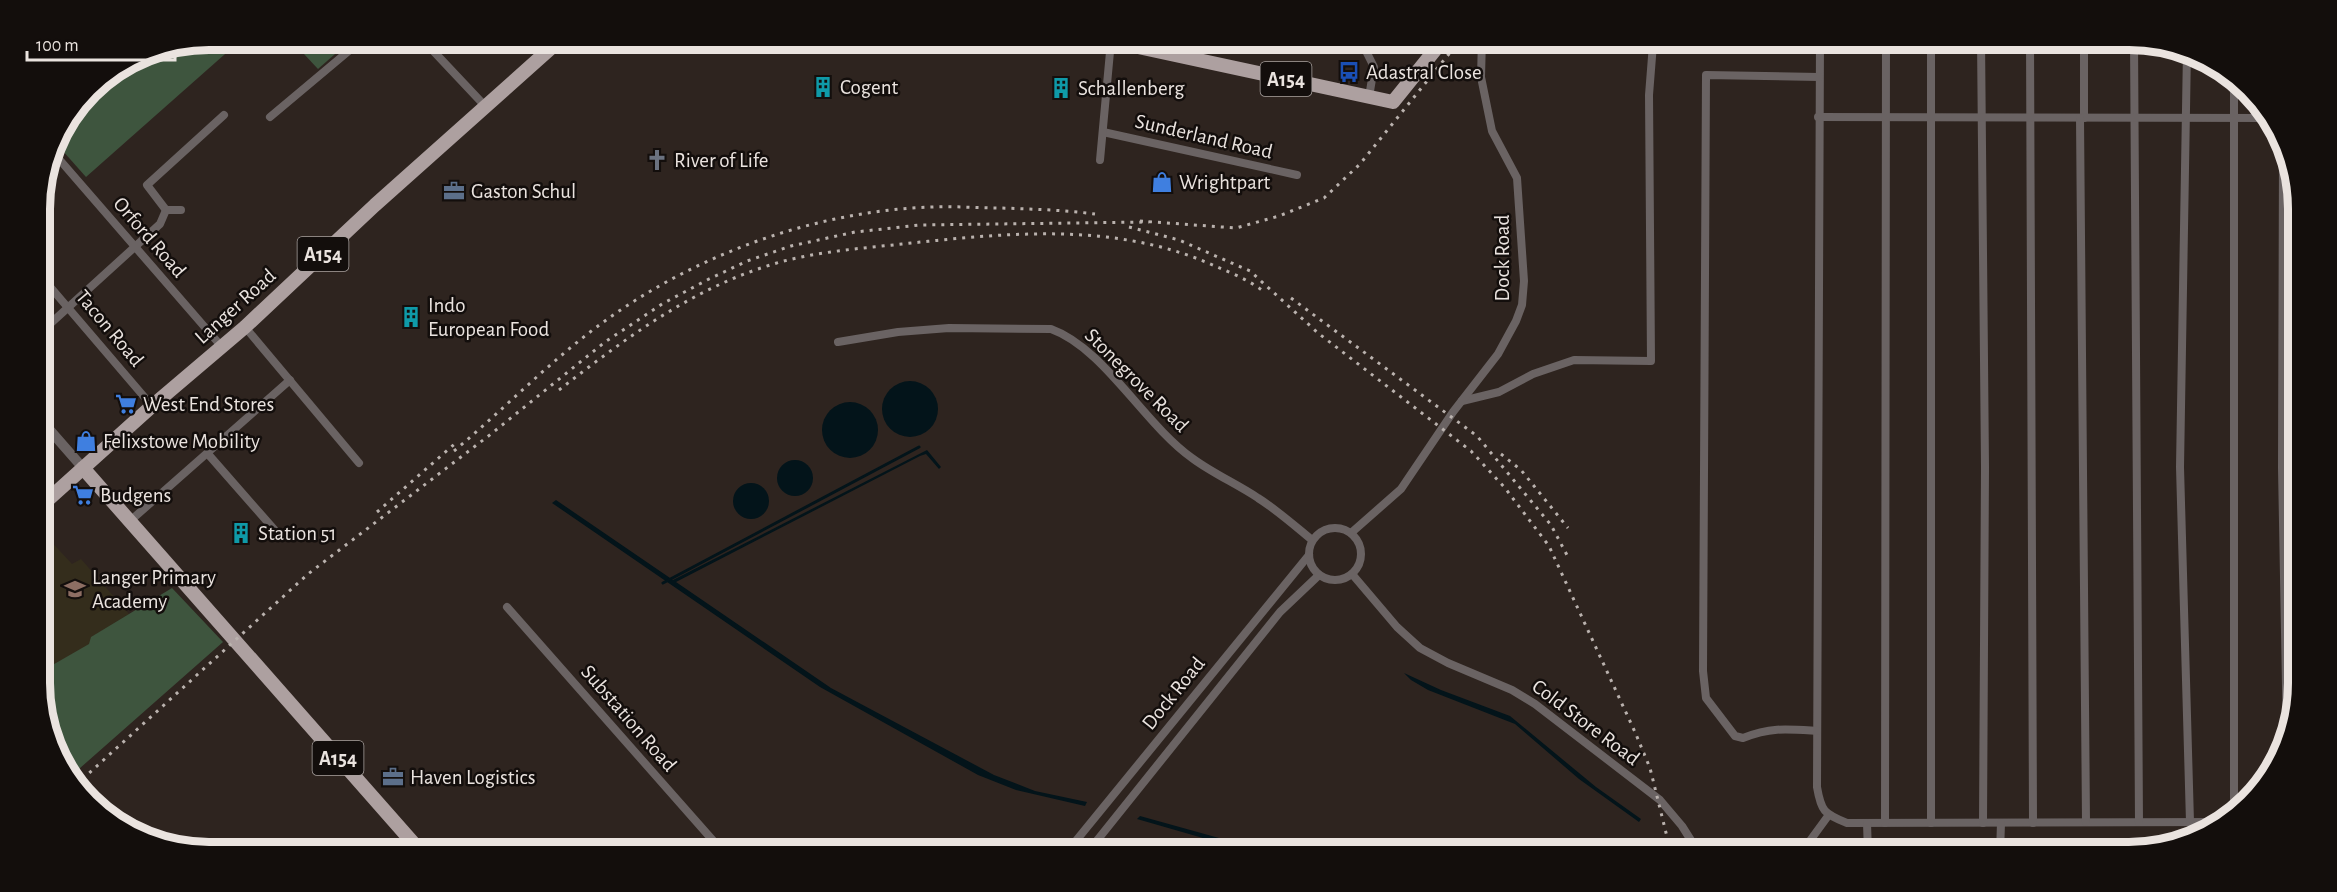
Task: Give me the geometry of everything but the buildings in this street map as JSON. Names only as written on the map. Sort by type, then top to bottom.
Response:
[{"type":"main road","name":"Langer Road","points":[[50,498],[245,327],[375,205],[549,50]]},
{"type":"main road","name":"A154","points":[[1152,50],[1393,102],[1435,50]]},
{"type":"main road","name":"A154","points":[[82,468],[412,842]]},
{"type":"street","points":[[270,117],[350,50]]},
{"type":"street","points":[[432,50],[486,107]]},
{"type":"street","points":[[1100,159],[1106,50]]},
{"type":"street","points":[[1366,50],[1374,67],[1370,97]]},
{"type":"street","name":"Dock Road","points":[[1351,532],[1401,489],[1461,402],[1498,354],[1516,321],[1522,304],[1524,281],[1516,177],[1492,131],[1481,77],[1482,50]]},
{"type":"street","points":[[1461,402],[1499,392],[1533,374],[1574,360],[1651,361],[1649,95],[1653,50]]},
{"type":"street","points":[[1820,50],[1817,731],[1819,802],[1828,816],[1847,823],[2206,822]]},
{"type":"street","points":[[1885,823],[1886,50]]},
{"type":"street","points":[[1930,823],[1931,50]]},
{"type":"street","points":[[1981,50],[1985,467],[1983,823]]},
{"type":"street","points":[[2030,50],[2033,822]]},
{"type":"street","points":[[2084,50],[2082,118],[2086,822]]},
{"type":"street","points":[[2134,50],[2139,822]]},
{"type":"street","points":[[2187,61],[2180,467],[2190,822]]},
{"type":"street","points":[[1817,731],[1778,728],[1764,730],[1743,738],[1734,736],[1706,698],[1703,659],[1707,75],[1819,77]]},
{"type":"street","points":[[2234,90],[2234,802]]},
{"type":"street","points":[[50,324],[160,224],[166,210],[162,201],[147,185],[224,115]]},
{"type":"street","points":[[1818,117],[2259,118]]},
{"type":"street","name":"Sunderland Road","points":[[1103,132],[1297,175]]},
{"type":"street","name":"Orford Road","points":[[58,160],[222,346]]},
{"type":"street","points":[[2283,172],[2283,468],[2286,701]]},
{"type":"street","points":[[166,210],[181,210]]},
{"type":"street","name":"Tacon Road","points":[[50,286],[152,406]]},
{"type":"street","points":[[245,327],[359,463]]},
{"type":"street","name":"Stonegrove Road","points":[[838,342],[898,332],[949,328],[1051,329],[1066,335],[1084,348],[1168,438],[1192,458],[1260,499],[1312,540]]},
{"type":"street","points":[[130,521],[290,380]]},
{"type":"street","points":[[50,431],[82,468]]},
{"type":"street","points":[[208,454],[279,535]]},
{"type":"street","points":[[1338,527],[1351,532],[1361,548],[1361,561],[1352,574],[1335,580],[1319,575],[1313,568],[1309,555],[1312,540],[1318,533],[1329,528],[1338,527]]},
{"type":"street","name":"Dock Road","points":[[1075,842],[1309,555]]},
{"type":"street","name":"Cold Store Road","points":[[1352,574],[1397,627],[1420,648],[1448,663],[1512,690],[1535,704],[1660,800],[1683,826],[1692,842]]},
{"type":"street","name":"Dock Road","points":[[1096,842],[1280,612],[1319,575]]},
{"type":"street","name":"Substation Road","points":[[507,607],[714,842]]},
{"type":"street","points":[[1809,842],[1828,816]]},
{"type":"street","points":[[1867,823],[1868,842]]},
{"type":"street","points":[[2000,842],[2001,823]]},
{"type":"shaded area","points":[[910,381],[921,383],[930,389],[936,398],[938,409],[936,420],[930,429],[921,435],[910,437],[899,435],[890,429],[884,420],[882,409],[884,398],[890,389],[899,383]]},
{"type":"shaded area","points":[[850,402],[861,404],[870,410],[876,419],[878,430],[876,441],[870,450],[861,456],[850,458],[839,456],[830,450],[824,441],[822,430],[824,419],[830,410],[839,404]]},
{"type":"shaded area","points":[[927,450],[941,467],[939,469],[926,454],[920,456],[676,582],[831,688],[994,775],[1035,791],[1087,802],[1085,806],[1016,790],[978,775],[820,687],[552,503],[556,500],[673,580]]},
{"type":"shaded area","points":[[795,460],[808,465],[813,478],[808,491],[795,496],[782,491],[777,478],[782,465]]},
{"type":"shaded area","points":[[751,483],[764,488],[769,501],[764,514],[751,519],[738,514],[733,501],[738,488]]},
{"type":"shaded area","name":"Langer Primary Academy","points":[[50,540],[72,564],[81,559],[129,614],[92,637],[90,644],[50,666]]},
{"type":"shaded area","points":[[1404,673],[1441,690],[1510,716],[1596,787],[1641,819],[1639,822],[1579,779],[1515,724],[1428,690]]},
{"type":"shaded area","points":[[1140,816],[1233,842],[1217,842],[1137,819]]},
{"type":"green space","points":[[230,50],[86,177],[61,149],[76,120],[96,96],[120,76],[157,58],[187,51]]},
{"type":"green space","points":[[300,50],[340,50],[318,69]]},
{"type":"green space","points":[[172,588],[223,642],[76,772],[58,735],[53,715],[50,666],[89,644],[91,637]]},
{"type":"waterway","points":[[663,583],[919,447]]},
{"type":"railway","points":[[1140,221],[1236,228],[1279,216],[1324,198],[1360,164],[1452,50]]},
{"type":"railway","points":[[454,451],[598,326],[674,278],[756,241],[843,217],[888,210],[958,207],[1095,214]]},
{"type":"railway","points":[[82,779],[308,574],[491,434],[605,342],[662,304],[707,280],[747,261],[791,246],[855,232],[920,225],[1149,222]]},
{"type":"railway","points":[[1129,227],[1179,240],[1250,271],[1318,333],[1471,451],[1505,488],[1549,546],[1635,732],[1650,768],[1668,842]]},
{"type":"railway","points":[[559,390],[631,336],[708,290],[764,267],[832,252],[982,236],[1021,234],[1100,236],[1139,242],[1177,252],[1234,274],[1263,291]]},
{"type":"railway","points":[[1291,298],[1477,436],[1551,525],[1568,557]]},
{"type":"railway","points":[[377,512],[458,441]]},
{"type":"railway","points":[[1501,454],[1521,470],[1568,528]]},
{"type":"place","name":"Adastral Close","points":[[1349,72]]},
{"type":"place","name":"Cogent","points":[[823,87]]},
{"type":"place","name":"Schallenberg","points":[[1061,88]]},
{"type":"place","name":"River of Life","points":[[657,160]]},
{"type":"place","name":"Wrightpart","points":[[1162,182]]},
{"type":"place","name":"Gaston Schul","points":[[454,191]]},
{"type":"place","name":"Indo European Food","points":[[411,317]]},
{"type":"place","name":"West End Stores","points":[[126,404]]},
{"type":"place","name":"Felixstowe Mobility","points":[[86,441]]},
{"type":"place","name":"Budgens","points":[[83,495]]},
{"type":"place","name":"Station 51","points":[[241,533]]},
{"type":"place","name":"Langer Primary Academy","points":[[75,589]]},
{"type":"place","name":"Haven Logistics","points":[[393,777]]}]
